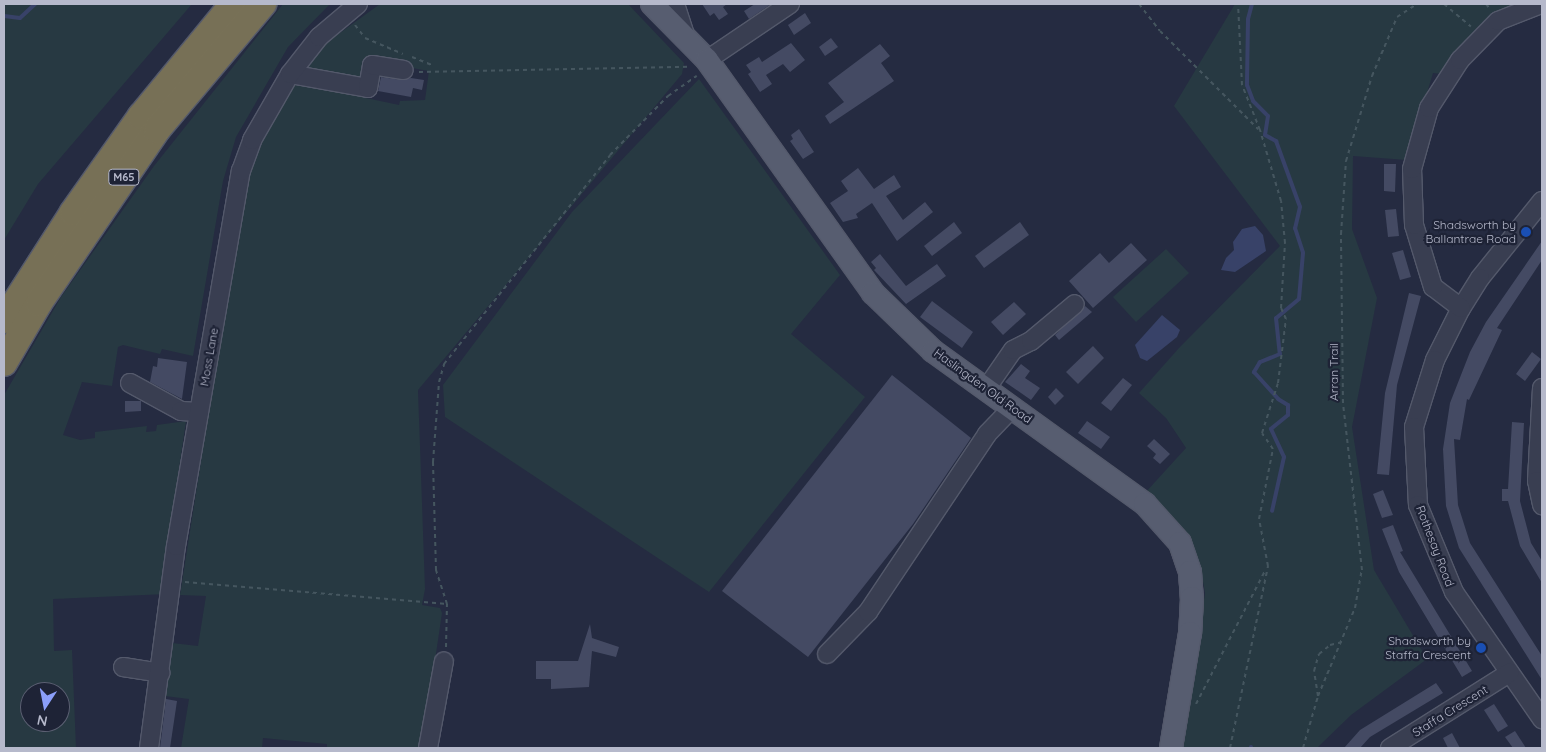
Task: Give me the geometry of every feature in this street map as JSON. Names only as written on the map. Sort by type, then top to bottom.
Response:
[{"type":"highway","name":"M65","points":[[4,320],[73,212],[141,116],[233,4]]},
{"type":"highway","name":"M65","points":[[4,363],[44,296],[157,130],[263,4]]},
{"type":"main road","name":"Haslingden Old Road","points":[[652,4],[686,37],[709,64],[873,293],[933,351],[1145,504],[1180,543],[1190,572],[1192,598],[1190,633],[1171,748]]},
{"type":"street","name":"Haslingden Old Road","points":[[675,4],[686,37]]},
{"type":"street","points":[[709,64],[790,4]]},
{"type":"street","points":[[1461,308],[1433,287],[1414,225],[1412,169],[1429,108],[1460,60],[1498,21],[1541,4]]},
{"type":"street","name":"Moss Lane","points":[[149,748],[199,412],[241,171],[259,126],[290,74],[319,36],[352,8]]},
{"type":"street","points":[[290,74],[368,88],[372,65],[409,71]]},
{"type":"street","name":"Rothesay Road","points":[[1540,209],[1480,278],[1461,308],[1435,360],[1414,427],[1418,505],[1454,592],[1542,719]]},
{"type":"street","points":[[986,389],[1013,350],[1031,341],[1075,304]]},
{"type":"street","points":[[130,383],[181,411],[199,412]]},
{"type":"street","points":[[1542,388],[1538,481],[1542,504]]},
{"type":"street","points":[[827,654],[868,612],[987,434],[1012,408]]},
{"type":"street","points":[[428,748],[444,661]]},
{"type":"street","points":[[123,668],[161,673]]},
{"type":"street","name":"Staffa Crescent","points":[[1390,748],[1418,741],[1510,673]]},
{"type":"path","points":[[1139,4],[1160,31],[1260,130]]},
{"type":"path","points":[[1230,748],[1268,566],[1259,519],[1273,449],[1262,433],[1274,402],[1286,319],[1281,308],[1286,244],[1281,201],[1260,130],[1242,85],[1238,4]]},
{"type":"path","name":"Arran Trail","points":[[1303,748],[1318,696],[1355,608],[1362,570],[1342,403],[1341,234],[1346,161],[1372,76],[1397,16],[1416,4]]},
{"type":"path","points":[[1444,4],[1471,27]]},
{"type":"path","points":[[352,8],[365,38],[388,50],[432,65]]},
{"type":"path","points":[[409,71],[430,74],[709,64]]},
{"type":"path","points":[[444,661],[447,604],[436,570],[433,462],[439,382],[444,364],[610,155],[668,96],[709,64]]},
{"type":"path","points":[[1177,717],[1190,717],[1268,566]]},
{"type":"path","points":[[173,581],[447,604]]},
{"type":"path","points":[[1318,696],[1314,671],[1319,654],[1342,642]]},
{"type":"shaded area","points":[[4,4],[192,4],[38,184],[4,240]]},
{"type":"shaded area","points":[[283,4],[330,4],[288,47],[236,137],[223,181],[193,356],[162,349],[160,354],[123,345],[118,347],[112,386],[82,382],[63,435],[80,440],[95,438],[95,432],[147,426],[146,432],[156,431],[157,425],[186,421],[166,557],[167,594],[53,599],[54,651],[72,650],[76,748],[4,748],[4,395],[61,297],[154,166]]},
{"type":"shaded area","points":[[380,4],[628,4],[684,63],[682,74],[418,390],[425,589],[422,605],[440,608],[442,613],[422,748],[327,748],[327,744],[263,738],[262,748],[181,748],[189,699],[165,696],[172,643],[198,646],[206,596],[180,595],[245,181],[267,127],[294,80],[366,94],[366,98],[399,105],[400,101],[425,100],[429,71],[367,60],[362,85],[303,74],[326,43]]},
{"type":"shaded area","points":[[1235,4],[1519,4],[1442,74],[1433,73],[1407,160],[1353,156],[1352,229],[1377,298],[1352,427],[1374,570],[1427,659],[1351,715],[1317,748],[1182,748],[1205,593],[1200,564],[1178,529],[1145,493],[1186,448],[1166,418],[1139,393],[1179,348],[1280,246],[1174,106]]},
{"type":"shaded area","points":[[699,79],[840,275],[791,334],[865,397],[709,592],[445,417],[443,385],[572,212]]},
{"type":"shaded area","points":[[1166,249],[1189,273],[1136,322],[1113,297]]},
{"type":"water","points":[[1255,226],[1263,235],[1266,251],[1235,272],[1221,270],[1226,258],[1234,250],[1233,242],[1242,229]]},
{"type":"water","points":[[1162,315],[1180,330],[1177,337],[1147,361],[1140,358],[1135,345]]},
{"type":"building","points":[[702,4],[727,4],[723,7],[728,14],[719,20],[714,13],[710,16]]},
{"type":"building","points":[[755,4],[771,4],[749,19],[744,11]]},
{"type":"building","points":[[805,13],[811,23],[794,35],[788,25]]},
{"type":"building","points":[[831,38],[838,47],[825,56],[819,47]]},
{"type":"building","points":[[791,43],[805,60],[790,72],[783,64],[766,75],[772,84],[760,92],[748,74],[751,72],[746,65],[759,57],[762,62]]},
{"type":"building","points":[[880,44],[890,56],[881,63],[894,81],[830,124],[825,116],[844,102],[828,83]]},
{"type":"building","points":[[381,77],[402,80],[411,78],[424,80],[422,90],[413,88],[411,97],[378,91]]},
{"type":"building","points":[[799,129],[814,152],[803,159],[790,141],[793,139],[791,135]]},
{"type":"building","points":[[1384,164],[1396,164],[1395,192],[1384,191]]},
{"type":"building","points":[[858,168],[874,189],[894,175],[901,187],[886,196],[903,220],[925,202],[933,212],[897,241],[872,203],[856,214],[858,218],[843,222],[830,203],[848,191],[841,181]]},
{"type":"building","points":[[1396,209],[1399,236],[1388,237],[1385,210]]},
{"type":"building","points":[[954,222],[962,233],[932,256],[924,246]]},
{"type":"building","points":[[1020,222],[1029,235],[984,268],[975,256]]},
{"type":"building","points":[[1542,241],[1542,260],[1497,328],[1502,330],[1469,400],[1467,399],[1460,440],[1454,439],[1458,505],[1470,543],[1542,656],[1542,680],[1459,548],[1446,506],[1443,449],[1450,403],[1470,352],[1486,322]]},
{"type":"building","points":[[1131,243],[1147,260],[1093,308],[1069,281],[1100,253],[1109,263]]},
{"type":"building","points":[[1403,250],[1411,277],[1400,280],[1392,253]]},
{"type":"building","points":[[880,254],[906,286],[937,264],[946,276],[906,304],[874,270],[876,268],[871,262]]},
{"type":"building","points":[[1409,293],[1421,296],[1397,385],[1389,475],[1377,474],[1385,393]]},
{"type":"building","points":[[932,301],[973,332],[962,348],[920,317]]},
{"type":"building","points":[[1014,302],[1026,314],[1003,335],[991,322]]},
{"type":"building","points":[[1085,306],[1092,312],[1059,340],[1055,335]]},
{"type":"building","points":[[1093,346],[1104,358],[1078,384],[1066,372]]},
{"type":"building","points":[[1532,352],[1541,359],[1525,381],[1516,374]]},
{"type":"building","points":[[158,358],[187,362],[182,399],[150,382],[153,366],[157,367]]},
{"type":"building","points":[[1021,364],[1030,371],[1025,378],[1040,388],[1031,400],[1005,382]]},
{"type":"building","points":[[892,375],[971,438],[913,524],[808,657],[722,591]]},
{"type":"building","points":[[1123,378],[1132,385],[1111,411],[1101,403]]},
{"type":"building","points":[[1056,388],[1064,396],[1055,405],[1048,397]]},
{"type":"building","points":[[125,401],[141,401],[141,411],[125,412]]},
{"type":"building","points":[[1087,421],[1110,437],[1101,449],[1078,433]]},
{"type":"building","points":[[1512,422],[1524,423],[1520,501],[1531,543],[1542,561],[1542,583],[1520,546],[1508,501],[1502,501],[1502,489],[1508,489]]},
{"type":"building","points":[[1154,439],[1170,454],[1160,464],[1153,458],[1156,454],[1147,446]]},
{"type":"building","points":[[1383,490],[1393,515],[1382,518],[1373,494]]},
{"type":"building","points":[[1393,525],[1403,551],[1400,552],[1472,671],[1462,677],[1399,572],[1382,529]]},
{"type":"building","points":[[590,624],[592,638],[619,647],[616,657],[592,651],[589,687],[551,689],[551,679],[536,679],[536,661],[578,661]]},
{"type":"building","points":[[1436,683],[1443,693],[1370,737],[1360,748],[1344,748],[1360,730]]},
{"type":"building","points":[[166,699],[177,701],[170,748],[160,748]]},
{"type":"building","points":[[1494,704],[1508,726],[1498,732],[1484,710]]},
{"type":"building","points":[[1515,731],[1526,748],[1513,748],[1505,737]]},
{"type":"building","points":[[1452,733],[1460,748],[1448,748],[1443,738]]},
{"type":"waterway","points":[[4,16],[20,18],[35,4]]},
{"type":"waterway","points":[[1252,4],[1248,19],[1247,85],[1253,101],[1268,116],[1265,135],[1276,141],[1300,207],[1295,228],[1303,253],[1299,299],[1276,318],[1280,354],[1260,362],[1254,372],[1278,399],[1288,405],[1288,415],[1271,429],[1284,457],[1272,511]]},
{"type":"place","name":"Shadsworth by Ballantrae Road","points":[[1526,232]]},
{"type":"place","name":"Shadsworth by Staffa Crescent","points":[[1481,648]]}]
